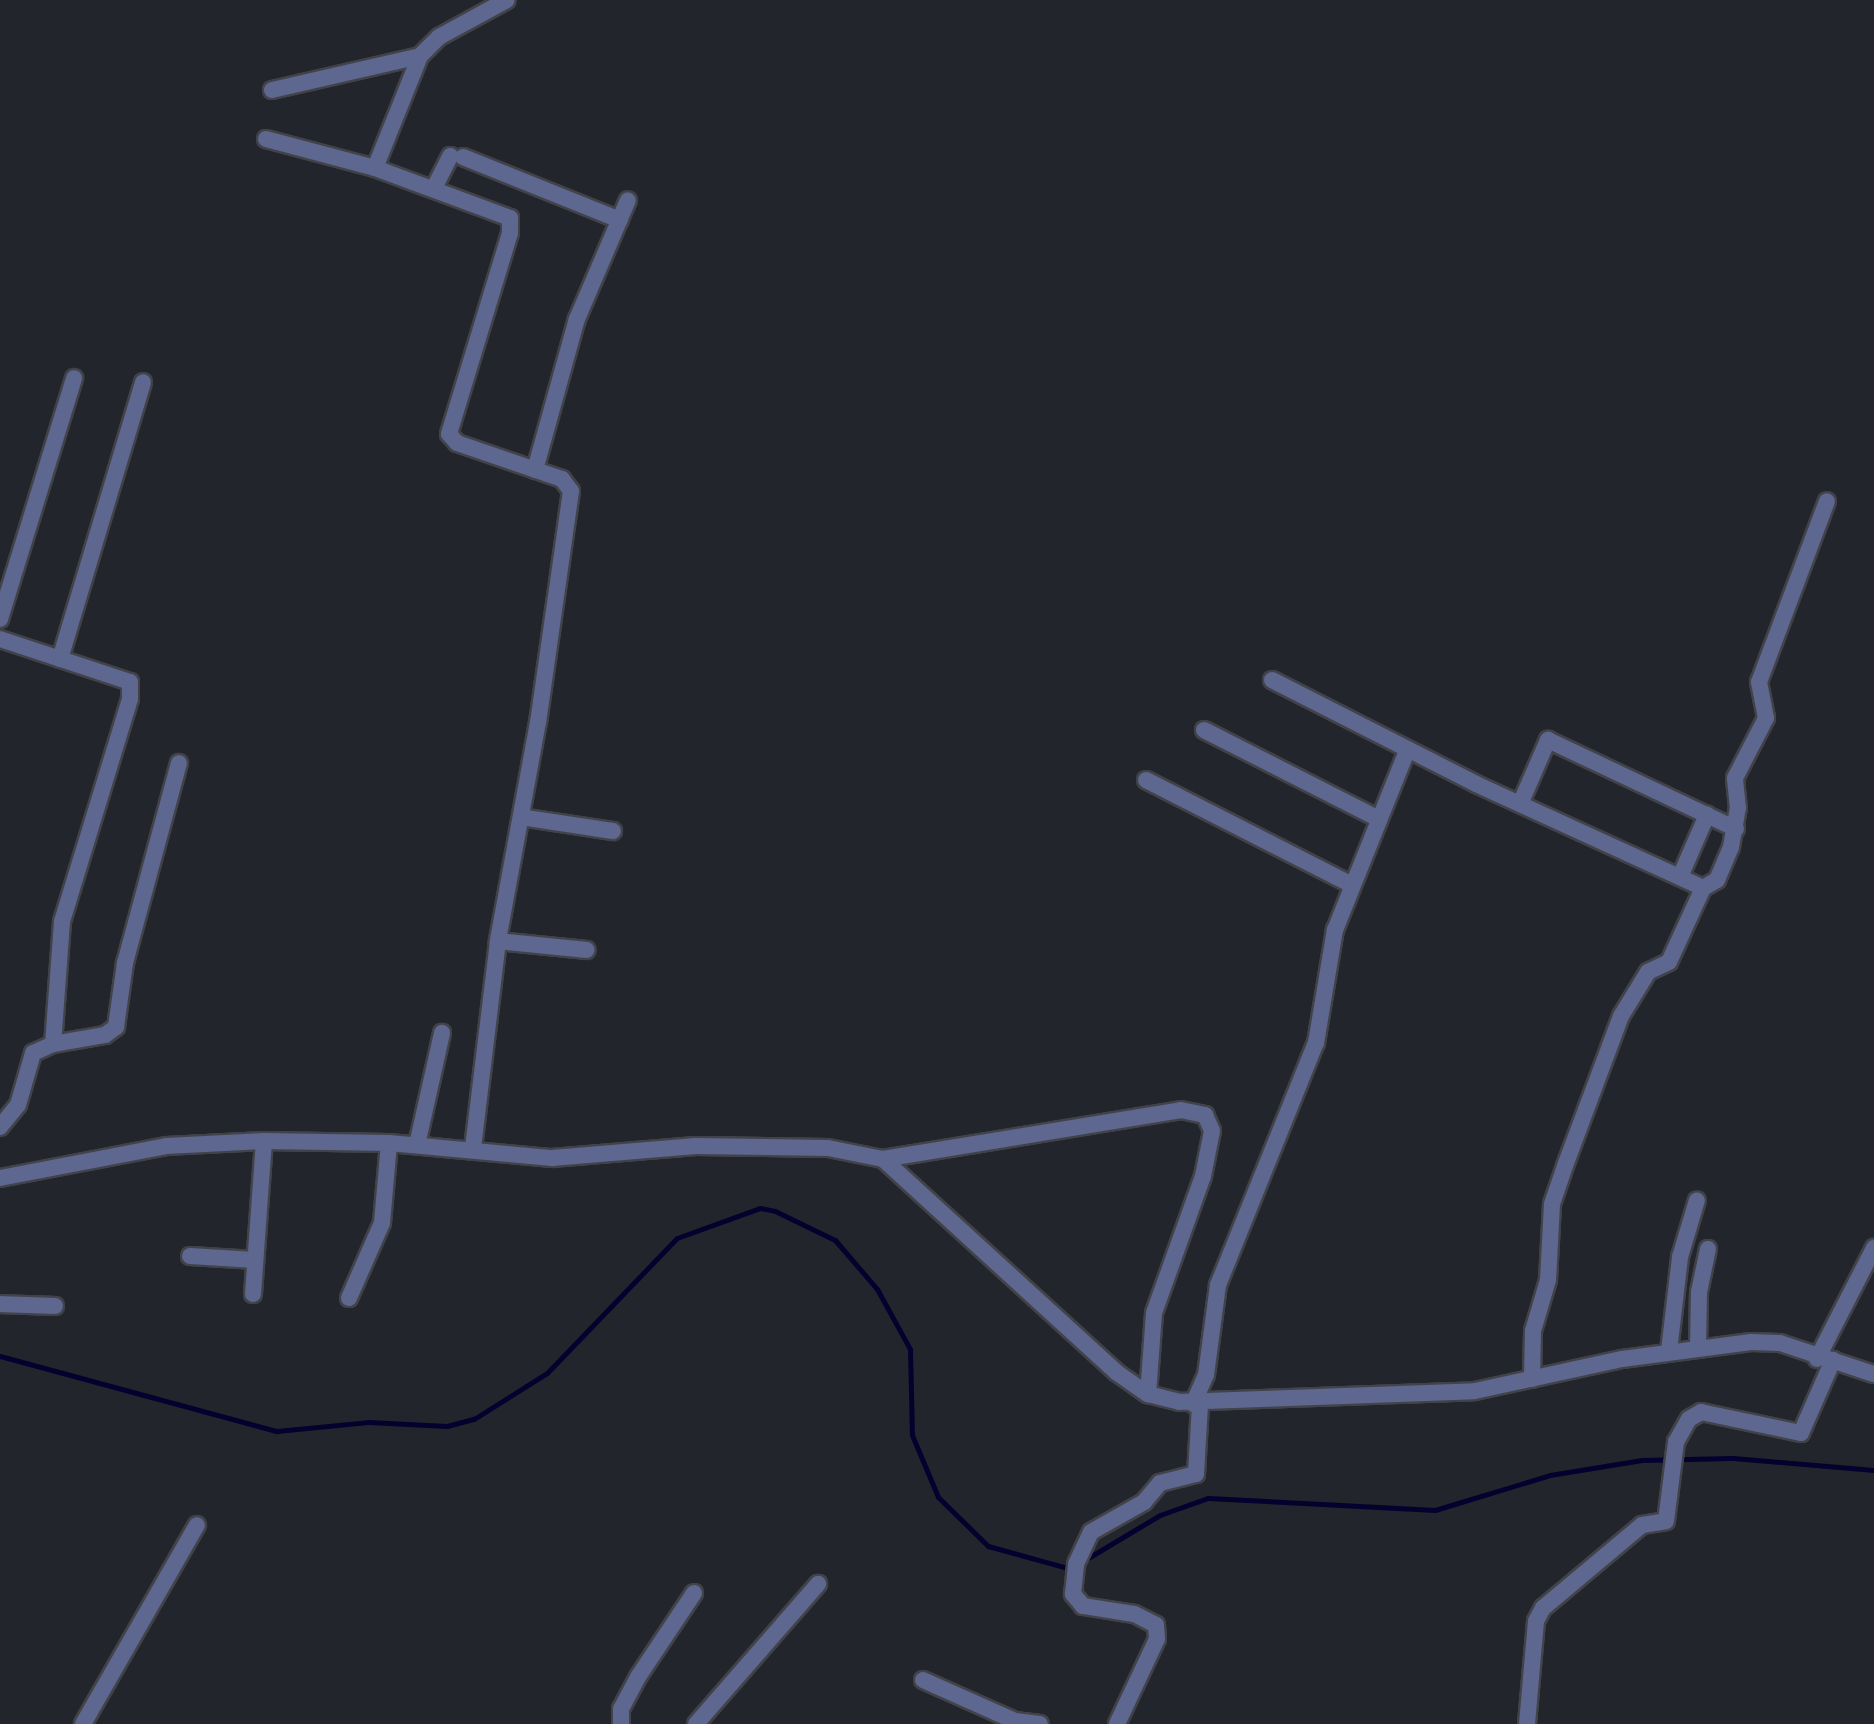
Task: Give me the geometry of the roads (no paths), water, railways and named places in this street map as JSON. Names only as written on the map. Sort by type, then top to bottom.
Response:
[{"type":"street","points":[[375,168],[420,56],[439,37],[507,0]]},
{"type":"street","points":[[272,90],[420,56]]},
{"type":"street","points":[[266,139],[375,168],[504,213],[512,223],[449,434],[457,443],[568,484],[572,504],[498,941],[473,1148]]},
{"type":"street","points":[[434,188],[457,157],[620,220]]},
{"type":"street","points":[[535,470],[577,319],[628,200]]},
{"type":"street","points":[[0,619],[74,378]]},
{"type":"street","points":[[60,659],[143,382]]},
{"type":"street","points":[[1532,1379],[1533,1331],[1548,1280],[1552,1204],[1621,1016],[1648,972],[1669,962],[1703,888],[1717,880],[1736,829],[1735,778],[1766,718],[1759,682],[1827,501]]},
{"type":"street","points":[[0,639],[130,682],[130,699],[62,922],[53,1044]]},
{"type":"street","points":[[1272,680],[1407,751],[1703,888]]},
{"type":"street","points":[[1204,730],[1379,819]]},
{"type":"street","points":[[1521,802],[1551,734],[1736,829]]},
{"type":"street","points":[[1117,1724],[1157,1639],[1156,1625],[1134,1614],[1092,1610],[1073,1594],[1075,1569],[1091,1532],[1144,1502],[1160,1483],[1196,1474],[1196,1404],[1206,1375],[1218,1285],[1316,1043],[1331,945],[1407,751]]},
{"type":"street","points":[[0,1127],[18,1105],[33,1053],[53,1044],[105,1035],[116,1027],[125,963],[179,763]]},
{"type":"street","points":[[1146,780],[1352,885]]},
{"type":"street","points":[[1680,877],[1707,815]]},
{"type":"street","points":[[521,817],[613,831]]},
{"type":"street","points":[[498,941],[587,950]]},
{"type":"street","points":[[417,1145],[442,1033]]},
{"type":"street","points":[[0,1178],[166,1146],[264,1141],[389,1143],[473,1148],[552,1158],[696,1146],[816,1148],[883,1159],[1181,1110],[1205,1115],[1212,1131],[1203,1176],[1154,1313],[1148,1394]]},
{"type":"street","points":[[253,1294],[264,1141]]},
{"type":"street","points":[[349,1298],[382,1223],[389,1143]]},
{"type":"street","points":[[883,1159],[1093,1352],[1148,1394],[1196,1404],[1475,1391],[1669,1351],[1780,1343],[1874,1374]]},
{"type":"street","points":[[1669,1351],[1680,1257],[1697,1200]]},
{"type":"street","points":[[1527,1724],[1532,1633],[1543,1608],[1642,1525],[1666,1521],[1681,1429],[1701,1412],[1801,1433],[1825,1359],[1874,1248]]},
{"type":"street","points":[[1698,1348],[1697,1312],[1708,1249]]},
{"type":"street","points":[[190,1256],[255,1260]]},
{"type":"street","points":[[0,1304],[55,1306]]},
{"type":"street","points":[[83,1724],[197,1525]]},
{"type":"street","points":[[696,1724],[818,1584]]},
{"type":"street","points":[[621,1724],[621,1709],[638,1677],[694,1593]]},
{"type":"street","points":[[923,1680],[1015,1721],[1040,1724]]},
{"type":"waterway","points":[[0,1356],[277,1431],[368,1422],[447,1426],[474,1419],[547,1373],[677,1238],[760,1208],[775,1211],[835,1240],[877,1289],[910,1349],[912,1435],[938,1497],[988,1546],[1068,1568],[1074,1565]]},
{"type":"waterway","points":[[1083,1561],[1160,1515],[1208,1498],[1435,1510],[1550,1475],[1642,1460],[1733,1458],[1874,1470]]}]
